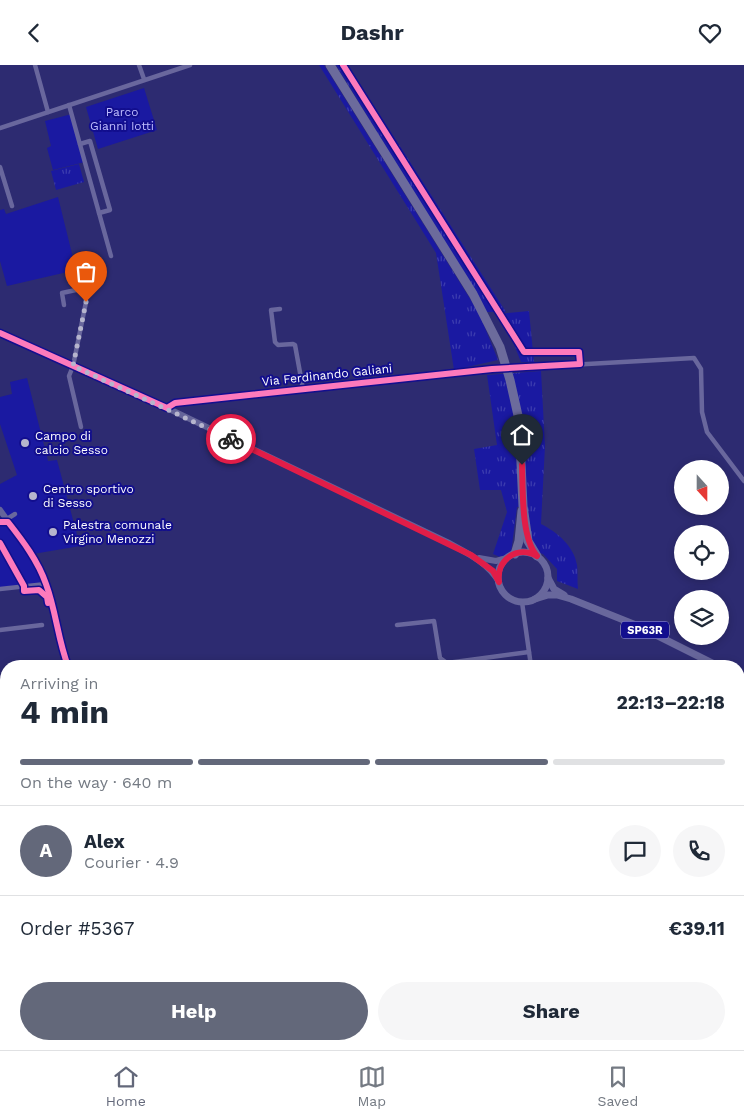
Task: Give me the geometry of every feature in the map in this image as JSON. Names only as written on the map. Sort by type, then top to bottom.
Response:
[{"type":"highway","name":"SP63R","points":[[330,65],[473,294],[496,339],[510,381],[519,420],[523,506],[528,541],[537,556]]},
{"type":"highway","name":"SP63R","points":[[511,556],[519,541],[523,506]]},
{"type":"main road","points":[[0,333],[167,408],[471,555],[496,561],[527,552],[537,556]]},
{"type":"main road","points":[[0,510],[30,551],[46,584],[66,660]]},
{"type":"main road","points":[[471,555],[493,571],[502,590],[508,596],[522,602]]},
{"type":"main road","name":"SP63R","points":[[499,582],[500,569],[511,556]]},
{"type":"main road","name":"SP63R","points":[[537,556],[546,565],[548,577],[554,589],[571,599]]},
{"type":"main road","points":[[535,599],[544,590],[548,577]]},
{"type":"main road","name":"SP63R","points":[[522,602],[548,595],[557,595],[571,599],[636,625],[706,660]]},
{"type":"street","points":[[35,65],[48,112]]},
{"type":"street","points":[[139,65],[144,79]]},
{"type":"street","points":[[0,128],[190,65]]},
{"type":"street","points":[[69,105],[110,257]]},
{"type":"street","points":[[80,144],[90,141],[110,210],[99,213]]},
{"type":"street","points":[[0,167],[12,206]]},
{"type":"street","points":[[64,305],[62,293],[85,288],[86,302],[73,366],[69,376],[81,427]]},
{"type":"street","points":[[280,309],[271,310],[275,342],[278,345],[295,345],[304,389]]},
{"type":"street","points":[[516,367],[694,358],[701,369],[703,423],[707,432],[744,481]]},
{"type":"street","name":"Via Ferdinando Galiani","points":[[167,408],[175,403],[492,369]]},
{"type":"street","points":[[7,519],[15,514]]},
{"type":"street","points":[[0,589],[46,584]]},
{"type":"street","points":[[522,602],[530,660]]},
{"type":"street","points":[[397,625],[434,621],[440,658],[443,660]]},
{"type":"street","points":[[0,630],[42,625]]},
{"type":"street","points":[[469,660],[529,652]]},
{"type":"green space","points":[[319,65],[324,65],[479,313],[498,360],[454,370],[436,253]]},
{"type":"green space","points":[[336,65],[348,65],[506,312],[487,312]]},
{"type":"green space","name":"Parco Gianni Iotti","points":[[144,88],[157,130],[98,149],[86,107]]},
{"type":"green space","points":[[72,114],[85,162],[53,170],[47,148],[51,146],[45,121]]},
{"type":"green space","points":[[79,164],[84,182],[56,190],[51,171]]},
{"type":"green space","points":[[58,197],[76,270],[7,286],[0,261],[0,210],[4,209],[6,214]]},
{"type":"green space","points":[[529,311],[534,362],[521,362],[511,337],[498,314]]},
{"type":"green space","points":[[541,371],[545,446],[541,524],[559,535],[569,546],[577,565],[578,589],[557,581],[557,569],[543,554],[536,552],[527,507],[517,507],[511,553],[500,557],[493,554],[507,512],[501,490],[480,490],[474,449],[497,445],[487,375]]},
{"type":"green space","name":"Centro sportivo di Sesso","points":[[27,378],[48,461],[57,460],[80,546],[33,554],[0,507],[0,484],[17,475],[0,424],[0,397],[12,394],[10,382]]},
{"type":"green space","points":[[0,520],[4,522],[25,551],[35,567],[41,584],[0,589]]},
{"type":"tunnel","points":[[492,369],[516,368]]},
{"type":"cycle path","points":[[0,333],[167,408],[175,403],[492,369],[580,364],[579,352],[524,352],[343,65]]},
{"type":"cycle path","points":[[0,522],[8,522],[30,551],[39,567],[49,594],[66,660]]},
{"type":"cycle path","points":[[0,543],[24,586],[24,591],[39,590],[47,597],[48,603]]},
{"type":"way so far","points":[[86,302],[73,366],[231,439]]},
{"type":"place","name":"Campo di calcio Sesso","points":[[25,443]]},
{"type":"place","name":"Centro sportivo di Sesso","points":[[33,496]]},
{"type":"place","name":"Palestra comunale Virgino Menozzi","points":[[53,532]]},
{"type":"route","points":[[231,439],[447,542],[486,565],[493,571],[499,582],[500,569],[507,558],[519,552],[537,556],[531,549],[528,541],[523,506],[522,465]]}]
